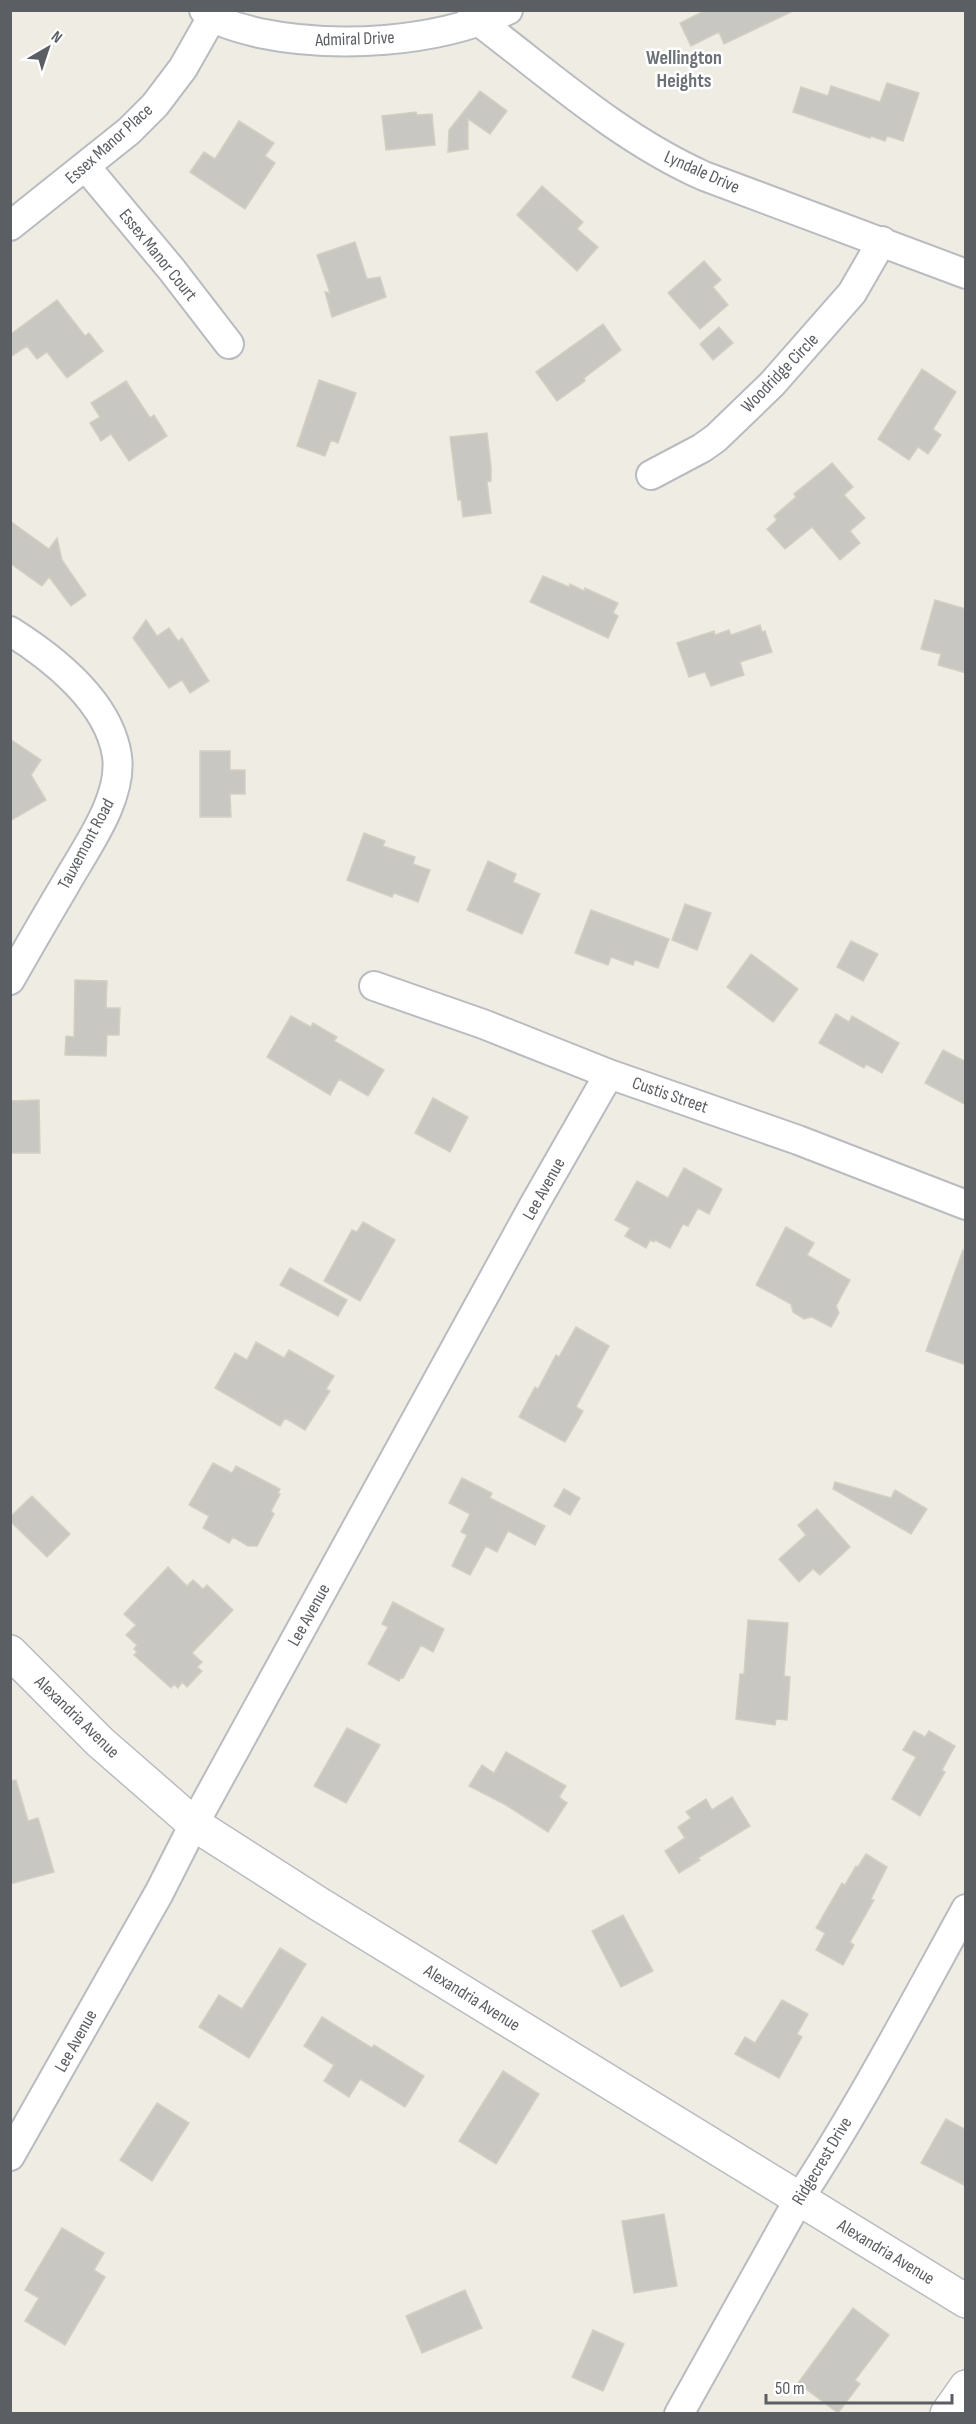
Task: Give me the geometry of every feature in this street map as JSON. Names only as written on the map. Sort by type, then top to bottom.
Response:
[{"type":"street","name":"Admiral Drive","points":[[208,14],[239,28],[285,38],[357,42],[408,36],[508,10]]},
{"type":"street","name":"Essex Manor Place","points":[[10,226],[129,132],[155,105],[183,68],[208,14]]},
{"type":"street","name":"Lyndale Drive","points":[[476,17],[607,119],[673,162],[704,176],[966,274]]},
{"type":"street","name":"Essex Manor Court","points":[[86,166],[172,270],[229,344]]},
{"type":"street","name":"Woodridge Circle","points":[[651,476],[716,438],[771,384],[852,293],[882,242]]},
{"type":"street","name":"Tauxemont Road","points":[[10,630],[57,664],[74,681],[108,729],[117,756],[116,783],[105,815],[10,980]]},
{"type":"street","name":"Custis Street","points":[[374,986],[483,1024],[609,1074],[798,1140],[966,1205]]},
{"type":"street","name":"Lee Avenue","points":[[10,2157],[159,1893],[194,1824],[609,1074]]},
{"type":"street","name":"Alexandria Avenue","points":[[10,1652],[100,1742],[194,1824],[319,1904],[966,2301]]},
{"type":"street","name":"Ridgecrest Drive","points":[[679,2414],[799,2199],[861,2097],[966,1909]]},
{"type":"street","points":[[947,2414],[966,2387]]},
{"type":"building","points":[[706,10],[795,10],[724,44],[719,32],[691,46],[680,23]]},
{"type":"building","points":[[887,83],[919,93],[903,141],[887,136],[885,141],[871,136],[870,138],[793,112],[801,87],[828,96],[831,86],[880,102]]},
{"type":"building","points":[[480,91],[507,111],[490,134],[468,119],[468,149],[448,152],[449,130]]},
{"type":"building","points":[[416,112],[417,115],[432,114],[435,145],[386,150],[382,116]]},
{"type":"building","points":[[239,121],[274,143],[265,156],[275,163],[245,209],[190,172],[204,152],[215,159]]},
{"type":"building","points":[[542,186],[583,222],[577,229],[598,247],[577,271],[517,215]]},
{"type":"building","points":[[355,242],[367,279],[380,277],[386,297],[332,317],[325,292],[330,293],[317,255]]},
{"type":"building","points":[[704,261],[721,280],[713,287],[728,305],[700,329],[668,293]]},
{"type":"building","points":[[57,300],[85,336],[89,333],[103,351],[67,378],[47,352],[37,359],[27,346],[10,357],[10,335]]},
{"type":"building","points":[[603,324],[621,350],[584,378],[585,381],[557,401],[536,372]]},
{"type":"building","points":[[719,327],[733,343],[713,360],[700,344]]},
{"type":"building","points":[[922,369],[956,392],[933,429],[941,435],[928,454],[918,447],[909,460],[878,439]]},
{"type":"building","points":[[319,380],[356,393],[338,443],[331,440],[325,456],[297,446]]},
{"type":"building","points":[[126,381],[150,418],[154,415],[167,436],[129,461],[111,434],[101,441],[90,423],[100,417],[91,403]]},
{"type":"building","points":[[487,433],[491,481],[487,482],[491,513],[463,517],[461,500],[458,500],[450,437]]},
{"type":"building","points":[[832,463],[853,487],[844,495],[865,518],[850,531],[860,543],[840,560],[812,527],[785,549],[767,529],[777,520],[774,516],[796,497],[794,494]]},
{"type":"building","points":[[10,521],[49,549],[57,538],[62,560],[86,595],[71,606],[49,577],[42,586],[10,563]]},
{"type":"building","points":[[543,576],[569,587],[570,584],[584,591],[585,588],[618,603],[613,613],[618,616],[608,638],[530,602]]},
{"type":"building","points":[[935,600],[966,609],[966,673],[938,665],[941,654],[921,649]]},
{"type":"building","points":[[146,620],[157,636],[169,628],[178,641],[182,638],[209,681],[190,693],[182,680],[169,688],[133,638]]},
{"type":"building","points":[[760,625],[762,632],[765,631],[772,652],[740,662],[744,675],[711,686],[705,672],[689,677],[677,643],[714,631],[715,635],[729,630],[731,635]]},
{"type":"building","points":[[10,739],[41,760],[31,775],[46,800],[10,821]]},
{"type":"building","points":[[200,751],[230,751],[230,770],[245,770],[245,794],[230,794],[231,817],[200,817]]},
{"type":"building","points":[[364,833],[385,841],[383,846],[415,857],[413,864],[430,870],[418,902],[394,893],[392,897],[347,880]]},
{"type":"building","points":[[488,861],[516,874],[513,882],[540,894],[522,934],[467,910]]},
{"type":"building","points":[[685,904],[711,913],[697,950],[672,940]]},
{"type":"building","points":[[591,910],[669,939],[658,968],[635,960],[633,965],[611,957],[608,965],[575,953]]},
{"type":"building","points":[[851,941],[878,954],[863,981],[837,967]]},
{"type":"building","points":[[751,954],[798,989],[773,1022],[727,987]]},
{"type":"building","points":[[75,980],[107,981],[106,1008],[120,1008],[119,1035],[107,1035],[106,1056],[65,1055],[66,1036],[74,1037]]},
{"type":"building","points":[[836,1014],[849,1022],[852,1016],[899,1043],[882,1073],[866,1064],[864,1068],[819,1043]]},
{"type":"building","points":[[291,1016],[311,1027],[313,1023],[337,1037],[334,1041],[384,1070],[368,1096],[339,1079],[330,1095],[267,1057]]},
{"type":"building","points":[[943,1050],[966,1062],[966,1105],[925,1083]]},
{"type":"building","points":[[433,1098],[468,1117],[450,1152],[415,1133]]},
{"type":"building","points":[[39,1100],[40,1153],[10,1153],[10,1101]]},
{"type":"building","points":[[684,1168],[722,1189],[709,1214],[698,1208],[688,1226],[683,1224],[670,1248],[655,1240],[654,1242],[650,1240],[646,1248],[625,1236],[630,1228],[615,1220],[637,1181],[668,1198]]},
{"type":"building","points":[[363,1222],[395,1240],[360,1301],[324,1281],[352,1230],[357,1232]]},
{"type":"building","points":[[786,1227],[814,1243],[807,1255],[850,1280],[836,1306],[839,1313],[831,1327],[812,1317],[804,1319],[793,1312],[791,1304],[756,1285]]},
{"type":"building","points":[[963,1250],[966,1251],[966,1365],[926,1351]]},
{"type":"building","points":[[290,1268],[347,1300],[338,1316],[280,1285]]},
{"type":"building","points":[[576,1327],[609,1346],[576,1407],[583,1411],[565,1442],[519,1417],[535,1387],[538,1389],[556,1355],[559,1357]]},
{"type":"building","points":[[256,1342],[284,1358],[289,1350],[334,1376],[326,1389],[330,1391],[305,1430],[285,1418],[280,1426],[215,1388],[235,1353],[247,1360]]},
{"type":"building","points":[[213,1463],[232,1473],[236,1466],[280,1489],[278,1493],[280,1494],[271,1511],[274,1514],[257,1546],[248,1546],[233,1537],[229,1543],[203,1528],[209,1516],[189,1505]]},
{"type":"building","points":[[462,1478],[492,1493],[490,1498],[545,1526],[535,1545],[508,1531],[497,1552],[486,1546],[470,1575],[452,1566],[467,1535],[461,1532],[470,1514],[449,1503]]},
{"type":"building","points":[[835,1482],[891,1498],[895,1490],[927,1509],[911,1534],[833,1489]]},
{"type":"building","points":[[564,1489],[580,1498],[570,1515],[554,1506]]},
{"type":"building","points":[[32,1496],[70,1534],[47,1557],[10,1521],[10,1517]]},
{"type":"building","points":[[817,1509],[850,1547],[820,1575],[813,1569],[799,1582],[779,1559],[806,1535],[798,1525]]},
{"type":"building","points":[[168,1567],[187,1586],[193,1580],[203,1589],[207,1585],[233,1610],[192,1653],[202,1662],[197,1667],[202,1671],[187,1687],[182,1682],[178,1688],[174,1684],[171,1688],[134,1655],[137,1652],[134,1649],[137,1645],[126,1635],[136,1625],[124,1614]]},
{"type":"building","points":[[393,1602],[444,1629],[433,1652],[421,1645],[403,1678],[401,1677],[399,1681],[368,1664],[388,1627],[382,1624]]},
{"type":"building","points":[[748,1620],[788,1623],[784,1676],[790,1677],[787,1720],[776,1719],[775,1725],[736,1719],[740,1674],[744,1674]]},
{"type":"building","points":[[347,1728],[380,1745],[346,1803],[314,1786]]},
{"type":"building","points":[[914,1731],[925,1737],[929,1731],[955,1746],[942,1770],[945,1772],[920,1816],[892,1799],[916,1757],[903,1750]]},
{"type":"building","points":[[506,1752],[566,1786],[559,1797],[567,1803],[548,1832],[506,1805],[469,1786],[482,1765],[494,1773]]},
{"type":"building","points":[[16,1780],[28,1821],[38,1818],[54,1872],[10,1884],[10,1781]]},
{"type":"building","points":[[732,1797],[750,1826],[698,1858],[700,1860],[679,1873],[665,1851],[685,1838],[678,1827],[691,1818],[686,1812],[706,1799],[712,1810]]},
{"type":"building","points":[[866,1854],[887,1867],[871,1899],[874,1900],[850,1942],[854,1945],[843,1965],[816,1950],[825,1933],[816,1928],[842,1883],[845,1885]]},
{"type":"building","points":[[623,1915],[653,1971],[621,1987],[592,1931]]},
{"type":"building","points":[[280,1948],[306,1964],[249,2058],[199,2027],[219,1995],[242,2009]]},
{"type":"building","points":[[782,2000],[808,2014],[797,2034],[802,2037],[779,2078],[735,2054],[745,2037],[755,2043]]},
{"type":"building","points":[[322,2017],[424,2076],[405,2107],[360,2079],[349,2097],[324,2081],[334,2065],[304,2046]]},
{"type":"building","points":[[503,2071],[539,2094],[496,2164],[459,2141]]},
{"type":"building","points":[[157,2103],[189,2123],[152,2181],[120,2160]]},
{"type":"building","points":[[946,2119],[966,2130],[966,2186],[921,2163]]},
{"type":"building","points":[[664,2214],[677,2286],[634,2293],[622,2221]]},
{"type":"building","points":[[62,2228],[104,2253],[94,2270],[105,2277],[65,2345],[25,2321],[39,2298],[25,2290]]},
{"type":"building","points":[[465,2290],[482,2328],[422,2353],[406,2316]]},
{"type":"building","points":[[853,2308],[889,2335],[855,2380],[860,2384],[838,2413],[798,2383]]},
{"type":"building","points":[[593,2330],[624,2344],[603,2391],[572,2377]]},
{"type":"district","name":"Wellington Heights","points":[[684,70]]}]
